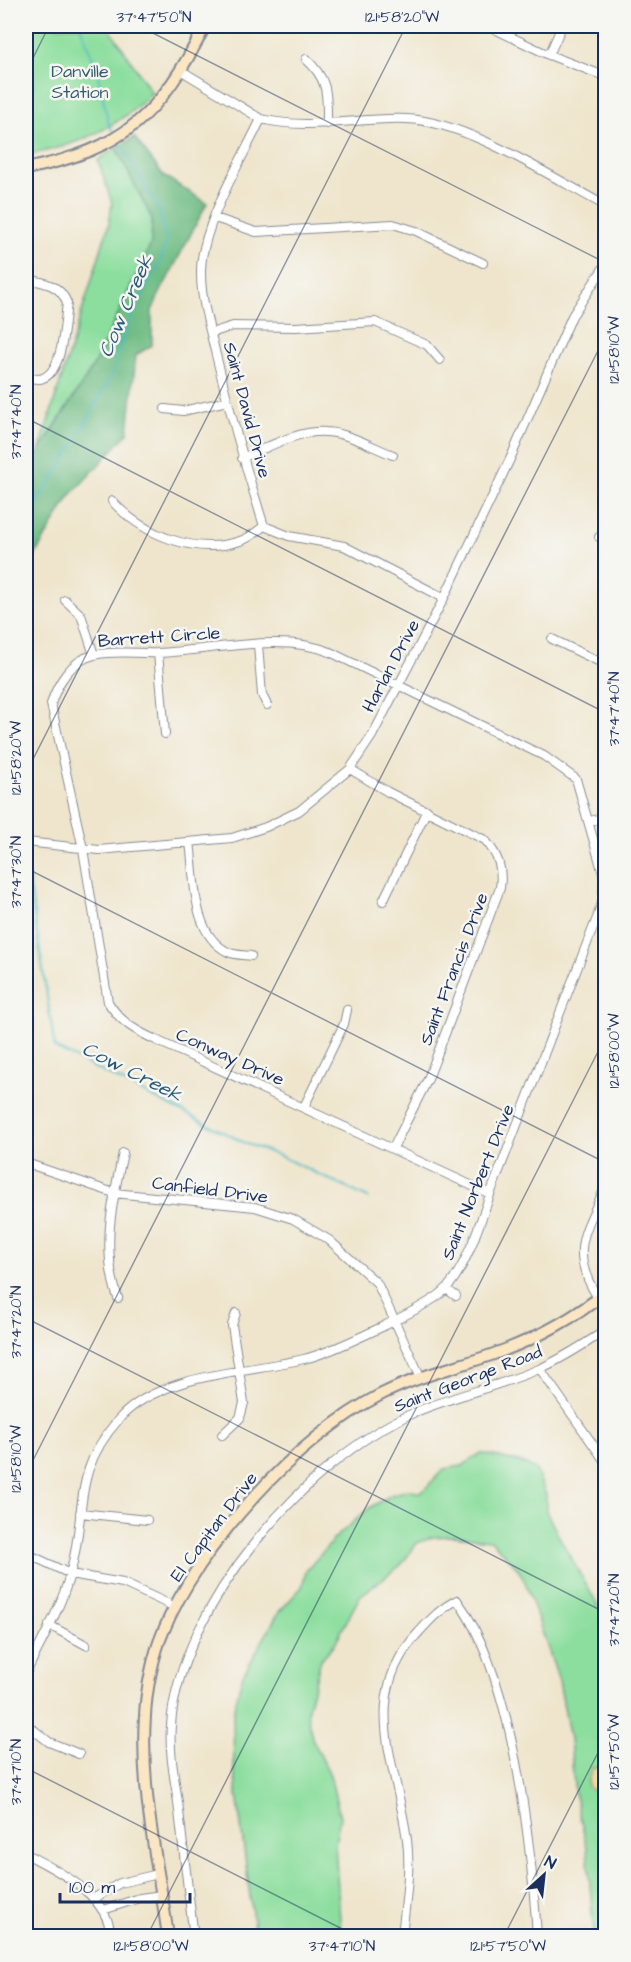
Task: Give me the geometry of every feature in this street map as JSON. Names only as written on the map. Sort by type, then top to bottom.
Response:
[{"type":"street","points":[[26,169],[68,160],[110,141],[144,118],[182,71],[205,26]]},
{"type":"street","points":[[489,26],[549,55],[599,74],[606,73]]},
{"type":"street","points":[[549,55],[562,26]]},
{"type":"street","points":[[306,60],[320,72],[327,91],[327,124]]},
{"type":"street","points":[[182,71],[261,119],[289,123],[327,124],[408,119],[465,131],[606,206]]},
{"type":"street","name":"Saint David Drive","points":[[261,119],[215,218],[204,247],[201,271],[202,291],[227,401],[242,459],[264,526]]},
{"type":"street","points":[[215,218],[256,232],[393,224],[416,231],[483,264]]},
{"type":"street","name":"Harlan Drive","points":[[26,842],[83,849],[232,838],[266,827],[299,811],[350,769],[372,736],[444,598],[511,457],[572,316],[606,264]]},
{"type":"street","points":[[26,279],[55,286],[64,295],[67,303],[58,362],[50,373],[40,379],[26,377]]},
{"type":"street","points":[[211,333],[233,326],[296,327],[375,322],[427,345],[440,360]]},
{"type":"street","points":[[165,409],[183,411],[227,401]]},
{"type":"street","points":[[242,459],[303,435],[326,432],[339,434],[393,455]]},
{"type":"street","points":[[112,501],[122,512],[178,543],[214,547],[243,541],[264,526],[288,536],[344,546],[444,598]]},
{"type":"street","points":[[65,600],[81,615],[94,655]]},
{"type":"street","points":[[552,639],[606,665]]},
{"type":"street","name":"Barrett Circle","points":[[83,849],[51,704],[57,686],[68,672],[94,655],[299,643],[314,646],[397,686]]},
{"type":"street","points":[[258,645],[261,684],[267,705]]},
{"type":"street","points":[[158,653],[165,734]]},
{"type":"street","name":"Saint Norbert Drive","points":[[26,1673],[70,1574],[82,1490],[89,1466],[102,1440],[121,1416],[140,1401],[172,1386],[306,1359],[396,1320],[446,1289],[471,1243],[603,899],[604,877],[590,821],[576,779],[544,756],[397,686]]},
{"type":"street","name":"Saint Francis Drive","points":[[350,769],[388,792],[485,840],[495,851],[502,876],[500,888],[432,1068],[393,1148]]},
{"type":"street","points":[[383,901],[427,810]]},
{"type":"street","points":[[590,821],[606,817]]},
{"type":"street","points":[[190,842],[201,917],[207,933],[217,946],[230,953],[250,956]]},
{"type":"street","name":"Conway Drive","points":[[83,849],[108,1002],[117,1017],[131,1028],[158,1041],[490,1194]]},
{"type":"street","points":[[304,1107],[344,1024],[347,1010]]},
{"type":"street","points":[[118,1299],[110,1275],[108,1238],[114,1193],[123,1153]]},
{"type":"street","name":"Canfield Drive","points":[[26,1163],[114,1193],[255,1207],[293,1219],[329,1240],[377,1283],[421,1378]]},
{"type":"street","points":[[602,1295],[585,1274],[581,1250],[584,1233],[606,1186]]},
{"type":"street","points":[[446,1289],[456,1296]]},
{"type":"street","name":"El Capitan Drive","points":[[168,1936],[145,1771],[144,1722],[148,1688],[162,1634],[175,1607],[238,1517],[289,1461],[349,1413],[380,1395],[421,1378],[513,1347],[564,1321],[602,1295]]},
{"type":"street","points":[[222,1435],[240,1418],[244,1402],[232,1325],[236,1313]]},
{"type":"street","name":"Saint George Road","points":[[194,1936],[171,1756],[171,1726],[175,1695],[200,1624],[265,1529],[297,1494],[344,1453],[410,1414],[540,1369],[606,1330]]},
{"type":"street","points":[[540,1369],[606,1463]]},
{"type":"street","points":[[80,1513],[147,1520]]},
{"type":"street","points":[[26,1553],[70,1574],[123,1583],[175,1607]]},
{"type":"street","points":[[402,1936],[408,1844],[387,1738],[384,1706],[390,1674],[404,1648],[440,1609],[457,1600],[482,1642],[494,1677],[512,1749],[532,1872],[537,1936]]},
{"type":"street","points":[[49,1625],[87,1645]]},
{"type":"street","points":[[26,1724],[49,1742],[79,1754]]},
{"type":"street","points":[[26,1854],[61,1873],[93,1899],[103,1910],[111,1936]]},
{"type":"street","points":[[93,1899],[120,1883],[158,1874]]},
{"type":"street","points":[[103,1910],[140,1898],[162,1895]]},
{"type":"green space","name":"Danville Station","points":[[26,26],[108,26],[152,93],[124,117],[94,134],[61,147],[26,155]]},
{"type":"green space","points":[[134,137],[164,176],[207,203],[152,311],[152,345],[136,355],[128,433],[70,496],[26,570],[26,473],[94,365],[151,244],[152,219],[116,148]]},
{"type":"green space","points":[[116,148],[152,219],[151,244],[94,365],[39,451],[109,224],[112,203],[98,160]]},
{"type":"green space","points":[[481,1453],[520,1462],[536,1470],[546,1495],[546,1511],[605,1618],[605,1936],[594,1936],[587,1847],[575,1796],[570,1739],[559,1681],[526,1584],[518,1569],[491,1540],[453,1536],[432,1537],[417,1543],[401,1565],[360,1596],[334,1645],[321,1659],[307,1712],[312,1738],[330,1775],[340,1817],[335,1844],[341,1936],[255,1936],[234,1770],[233,1713],[242,1677],[279,1612],[302,1587],[306,1571],[335,1538],[369,1508],[391,1495],[408,1490],[421,1493],[444,1469],[462,1466]]},
{"type":"sand","points":[[592,1768],[601,1768],[605,1775],[604,1795],[598,1795],[588,1787]]},
{"type":"waterway","name":"Cow Creek","points":[[80,26],[96,67],[109,125],[114,133]]},
{"type":"waterway","name":"Cow Creek","points":[[26,519],[70,451],[113,372],[120,345],[137,304],[159,267],[166,241],[159,209],[118,140]]},
{"type":"waterway","name":"Cow Creek","points":[[26,862],[55,1048],[247,1144],[280,1156],[368,1198]]}]
